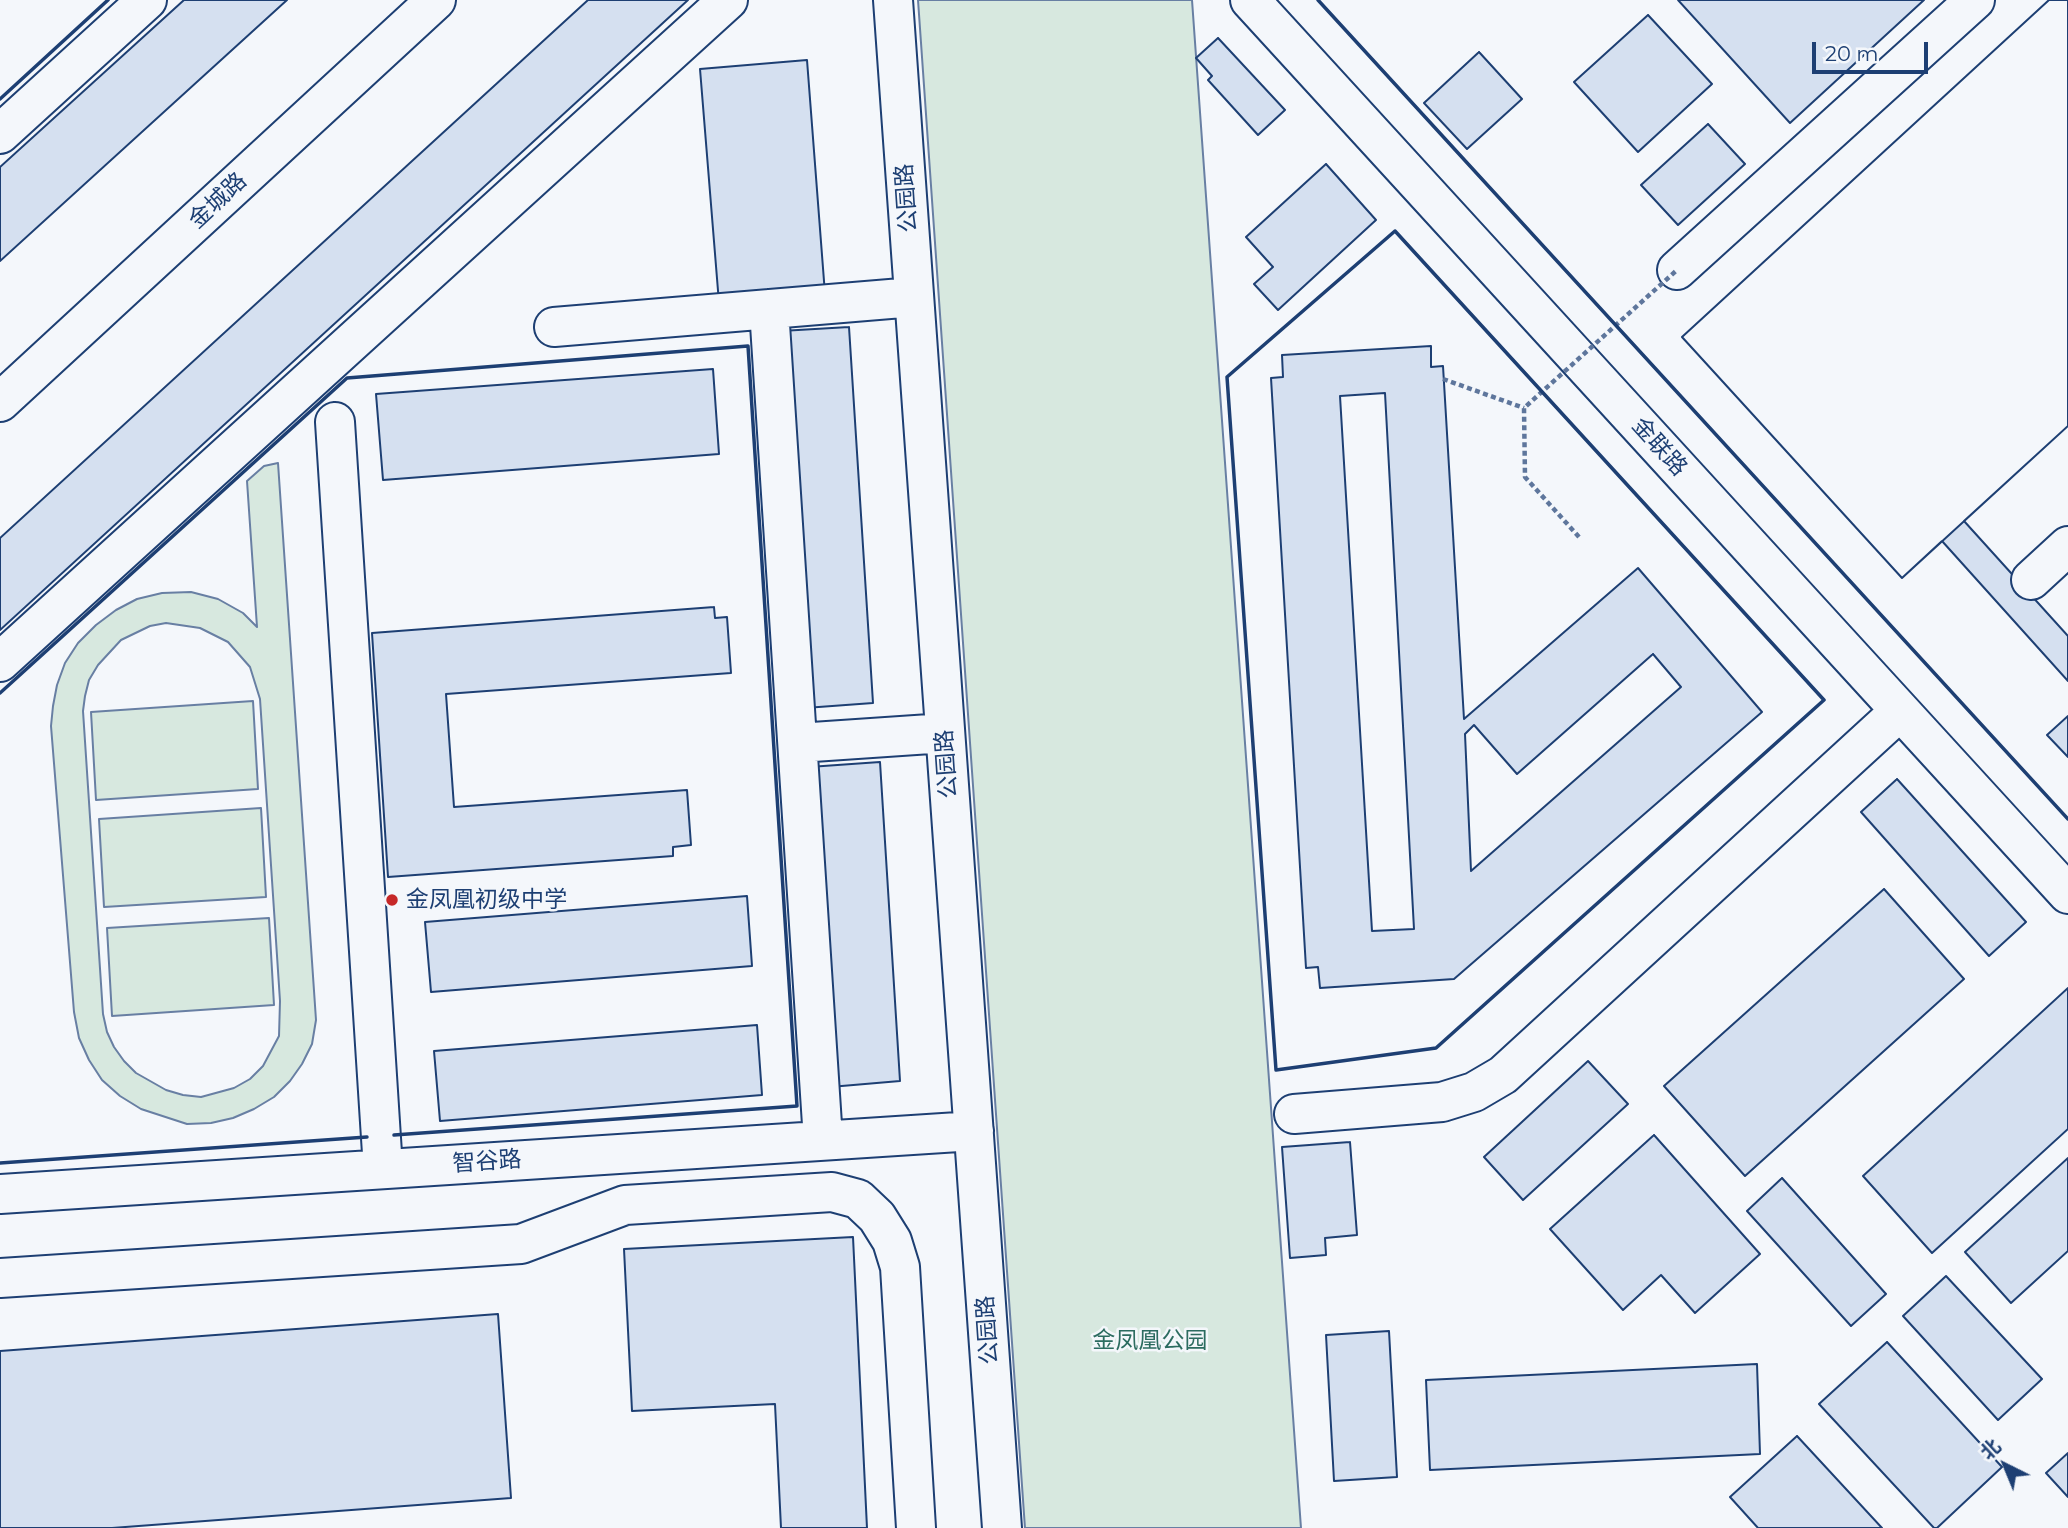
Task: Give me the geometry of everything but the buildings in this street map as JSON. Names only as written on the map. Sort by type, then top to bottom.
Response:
[{"type":"street","points":[[0,134],[147,0]]},
{"type":"street","name":"金城路","points":[[0,402],[436,0]]},
{"type":"street","points":[[0,662],[728,0]]},
{"type":"street","name":"公园路","points":[[893,0],[1002,1528]]},
{"type":"street","name":"金联路","points":[[1250,0],[2068,894]]},
{"type":"street","points":[[1676,270],[1975,0]]},
{"type":"street","points":[[554,327],[914,298]]},
{"type":"street","points":[[769,309],[823,1140]]},
{"type":"street","points":[[335,422],[383,1169]]},
{"type":"street","points":[[2031,580],[2068,546]]},
{"type":"street","points":[[1294,1114],[1442,1102],[1474,1091],[1503,1075],[1900,711]]},
{"type":"street","points":[[798,743],[945,733]]},
{"type":"street","name":"智谷路","points":[[0,1194],[974,1131]]},
{"type":"street","points":[[0,1278],[520,1244],[625,1205],[832,1192],[858,1199],[877,1217],[892,1241],[900,1267],[916,1528]]},
{"type":"path","points":[[1579,537],[1525,477],[1524,408],[1676,270]]},
{"type":"path","points":[[1443,379],[1524,408]]},
{"type":"green space","name":"金凤凰公园","points":[[918,0],[1192,0],[1301,1528],[1025,1528]]},
{"type":"green space","points":[[278,463],[316,1020],[312,1044],[302,1064],[274,1097],[233,1118],[211,1123],[187,1124],[141,1109],[120,1096],[102,1080],[79,1038],[74,1012],[51,726],[53,706],[65,663],[78,643],[116,610],[137,599],[162,593],[191,592],[218,599],[243,613],[257,627],[247,481],[264,466]],"holes":[[[166,623],[200,628],[228,642],[250,667],[260,699],[280,1001],[279,1036],[263,1066],[250,1079],[234,1088],[201,1097],[166,1090],[136,1073],[114,1047],[107,1032],[103,1014],[83,711],[89,680],[98,665],[121,640],[150,626]]]},
{"type":"green space","points":[[253,701],[258,789],[96,800],[91,712]]},
{"type":"green space","points":[[261,808],[266,897],[104,907],[99,819]]},
{"type":"green space","points":[[269,918],[274,1005],[112,1016],[107,928]]},
{"type":"wall","points":[[0,99],[108,0]]},
{"type":"wall","points":[[1318,0],[2068,819]]},
{"type":"wall","points":[[1395,231],[1824,700],[1436,1048],[1276,1070],[1227,377],[1395,231]]},
{"type":"wall","points":[[0,693],[347,378],[748,346],[797,1106],[394,1135]]},
{"type":"wall","points":[[0,1163],[367,1137]]},
{"type":"place","name":"金凤凰初级中学","points":[[392,900]]}]
